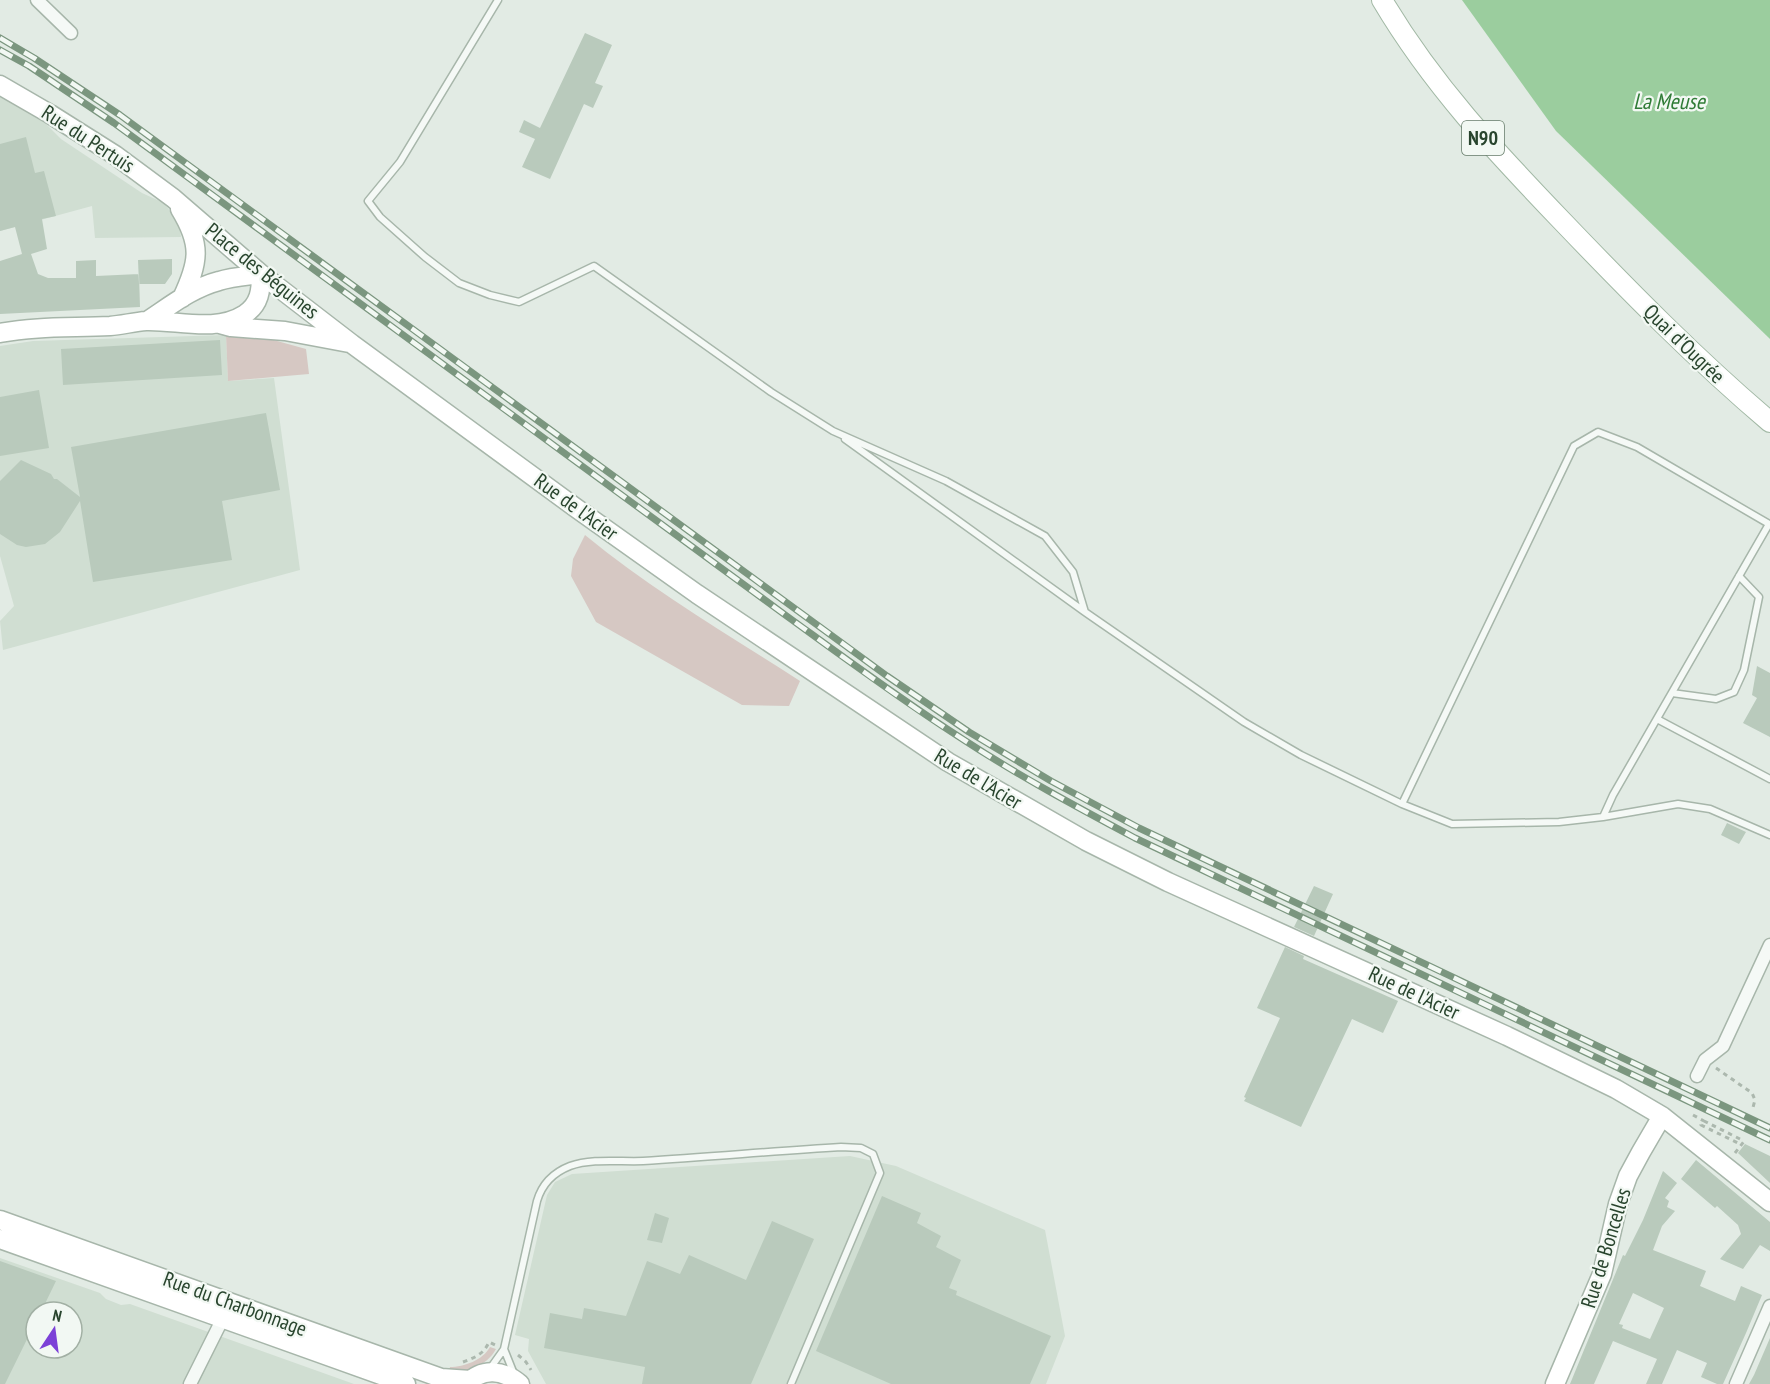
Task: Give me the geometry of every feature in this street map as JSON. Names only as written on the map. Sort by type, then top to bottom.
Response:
[{"type":"main road","name":"Quai d'Ougrée","points":[[1382,0],[1419,58],[1462,114],[1601,262],[1729,388],[1770,423]]},
{"type":"main road","name":"Rue du Pertuis","points":[[0,85],[92,140],[173,198]]},
{"type":"main road","name":"Place des Béguines","points":[[173,198],[261,274],[352,344]]},
{"type":"main road","points":[[173,198],[190,227],[196,246],[192,276],[182,298]]},
{"type":"main road","points":[[0,333],[26,329],[110,326],[147,321],[187,324],[218,323],[244,315],[256,303],[260,295],[261,274],[218,281],[182,298],[147,321]]},
{"type":"main road","points":[[218,323],[231,327],[285,331],[352,344]]},
{"type":"main road","name":"Rue de l'Acier","points":[[352,344],[697,594],[948,762],[1077,835],[1168,882],[1517,1041],[1616,1089],[1662,1116],[1770,1202]]},
{"type":"main road","name":"Rue de Boncelles","points":[[1555,1384],[1602,1274],[1618,1204],[1628,1176],[1662,1116]]},
{"type":"main road","name":"Rue du Charbonnage","points":[[0,1220],[441,1378],[475,1379],[501,1373],[518,1383]]},
{"type":"main road","name":"Rue du Charbonnage","points":[[0,1239],[406,1384]]},
{"type":"street","points":[[37,0],[71,33]]},
{"type":"street","points":[[1696,1076],[1705,1060],[1723,1046],[1770,945]]},
{"type":"street","points":[[1736,1384],[1770,1306]]},
{"type":"street","points":[[190,1384],[223,1318]]},
{"type":"lane","points":[[498,0],[400,162],[368,201],[380,217],[425,257],[459,283],[490,295],[519,302],[594,267],[771,392],[833,431],[1085,612],[1244,722],[1301,754],[1402,804],[1452,824],[1559,822],[1603,818],[1678,804],[1710,809],[1770,835]]},
{"type":"lane","points":[[833,431],[946,481],[1045,536],[1073,572],[1085,612]]},
{"type":"lane","points":[[1402,804],[1574,446],[1598,432],[1637,447],[1769,524],[1613,795],[1603,818]]},
{"type":"lane","points":[[1672,693],[1716,699],[1734,692],[1744,670],[1759,597],[1739,576]]},
{"type":"lane","points":[[1657,719],[1770,779]]},
{"type":"lane","points":[[475,1379],[504,1349],[537,1201],[542,1186],[554,1174],[571,1166],[601,1162],[841,1147],[861,1148],[873,1154],[880,1173],[791,1384]]},
{"type":"lane","points":[[504,1349],[518,1383]]},
{"type":"path","points":[[1705,1060],[1752,1094],[1755,1100],[1752,1111]]},
{"type":"path","points":[[1693,1115],[1740,1138]]},
{"type":"path","points":[[1704,1120],[1701,1125],[1742,1145],[1745,1140]]},
{"type":"shaded area","points":[[0,96],[42,120],[61,139],[142,193],[164,203],[179,223],[181,237],[95,238],[92,206],[0,231]]},
{"type":"shaded area","points":[[226,335],[228,381],[274,378],[300,570],[3,650],[0,621],[14,606],[0,556],[0,346],[33,341]]},
{"type":"shaded area","points":[[226,335],[259,336],[306,349],[309,374],[228,381]]},
{"type":"shaded area","points":[[585,535],[663,593],[800,681],[789,706],[742,705],[596,622],[571,576],[573,559]]},
{"type":"shaded area","points":[[850,1156],[896,1166],[1045,1230],[1065,1336],[1046,1384],[546,1384],[528,1351],[529,1339],[515,1335],[547,1195],[555,1182],[572,1174]]},
{"type":"shaded area","points":[[0,1258],[100,1293],[106,1299],[121,1305],[130,1304],[354,1384],[0,1384]]},
{"type":"shaded area","points":[[490,1347],[496,1349],[481,1364],[469,1370],[448,1373],[450,1367],[473,1362],[483,1356]]},
{"type":"water","name":"La Meuse","points":[[1462,0],[1770,0],[1770,339],[1556,131]]},
{"type":"building","points":[[585,33],[612,45],[595,83],[603,86],[593,108],[584,104],[550,179],[522,167],[535,139],[519,132],[524,120],[540,128]]},
{"type":"building","points":[[26,137],[35,173],[44,171],[56,216],[42,219],[47,249],[31,254],[38,274],[48,278],[76,278],[76,261],[96,260],[96,276],[139,274],[140,307],[0,314],[0,261],[22,254],[15,227],[0,231],[0,144]]},
{"type":"building","points":[[172,259],[172,274],[165,284],[139,284],[138,260]]},
{"type":"building","points":[[220,340],[222,375],[63,385],[61,349]]},
{"type":"building","points":[[39,390],[49,448],[0,456],[0,397]]},
{"type":"building","points":[[266,413],[280,490],[222,501],[232,560],[93,582],[80,501],[60,532],[45,544],[26,547],[17,545],[0,534],[0,481],[21,460],[51,474],[54,479],[80,497],[71,447]]},
{"type":"building","points":[[1757,666],[1770,673],[1770,737],[1743,723],[1757,698],[1752,695]]},
{"type":"building","points":[[1727,823],[1746,832],[1739,844],[1721,835]]},
{"type":"building","points":[[1314,886],[1333,894],[1314,936],[1294,927]]},
{"type":"building","points":[[1285,947],[1304,956],[1303,959],[1398,1001],[1383,1033],[1352,1019],[1301,1127],[1244,1101],[1280,1018],[1257,1008]]},
{"type":"building","points":[[1745,1144],[1770,1156],[1770,1183],[1738,1153]]},
{"type":"building","points":[[1696,1160],[1770,1222],[1770,1251],[1760,1245],[1743,1269],[1720,1259],[1741,1234],[1738,1225],[1681,1179]]},
{"type":"building","points":[[1663,1171],[1677,1183],[1665,1198],[1669,1201],[1667,1207],[1675,1211],[1662,1226],[1653,1250],[1706,1271],[1700,1286],[1735,1301],[1741,1286],[1762,1295],[1723,1384],[1717,1384],[1701,1377],[1707,1363],[1677,1350],[1662,1384],[1646,1384],[1657,1359],[1613,1341],[1594,1384],[1570,1384],[1623,1255],[1625,1256]],"holes":[[[1633,1293],[1664,1308],[1650,1339],[1622,1328],[1623,1325],[1619,1324]]]},
{"type":"building","points":[[882,1196],[921,1213],[917,1223],[941,1236],[936,1247],[961,1260],[949,1288],[957,1291],[956,1295],[1051,1336],[1030,1384],[891,1384],[816,1351]]},
{"type":"building","points":[[655,1213],[669,1218],[662,1243],[647,1240]]},
{"type":"building","points":[[772,1221],[814,1239],[751,1384],[642,1384],[645,1367],[544,1348],[550,1313],[582,1319],[584,1308],[626,1316],[647,1261],[680,1274],[689,1255],[746,1280]]},
{"type":"building","points":[[0,1261],[56,1281],[47,1300],[24,1300],[24,1345],[5,1384],[0,1384]]},
{"type":"building","points":[[1770,1338],[1770,1384],[1749,1384],[1754,1375]]},
{"type":"railway","points":[[0,38],[120,115],[887,676],[969,732],[1051,781],[1139,828],[1770,1128]]},
{"type":"railway","points":[[0,50],[29,66],[114,123],[832,649],[919,711],[985,753],[1048,791],[1135,838],[1770,1140]]}]
